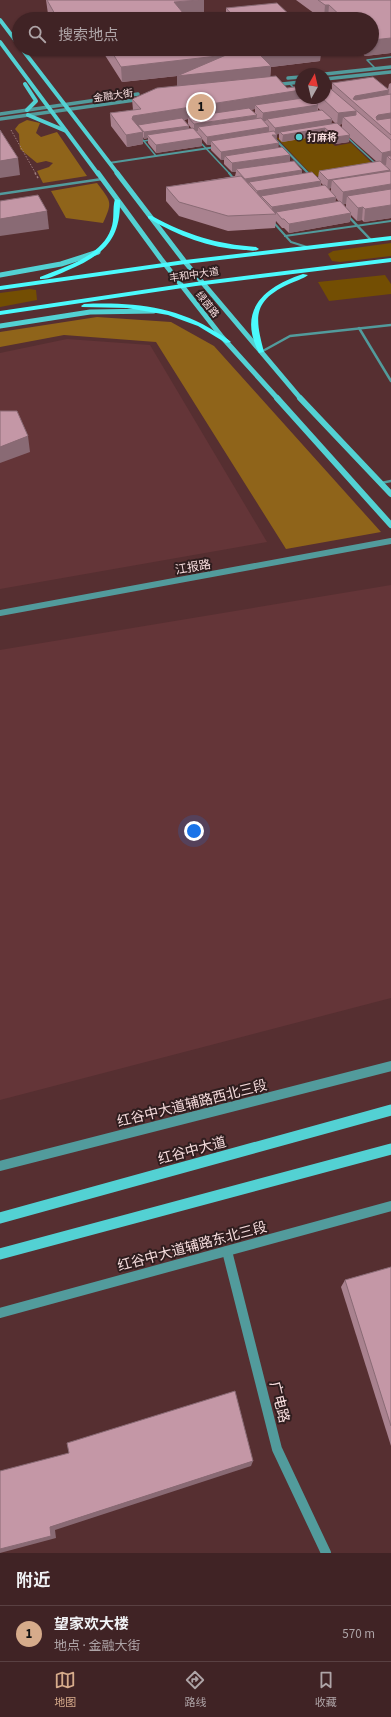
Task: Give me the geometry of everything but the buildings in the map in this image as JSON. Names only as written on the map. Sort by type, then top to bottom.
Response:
[{"type":"main road","points":[[0,20],[12,36]]},
{"type":"main road","name":"绿茵路","points":[[0,42],[182,286],[228,342],[391,525]]},
{"type":"main road","name":"绿茵路","points":[[27,56],[202,283],[294,392],[391,494]]},
{"type":"main road","points":[[26,78],[25,83],[36,101],[27,110]]},
{"type":"main road","points":[[28,115],[67,132]]},
{"type":"main road","points":[[22,285],[80,263],[98,252],[110,238],[116,225],[119,214],[118,200]]},
{"type":"main road","points":[[150,217],[186,236],[226,247],[256,249],[308,248]]},
{"type":"main road","name":"丰和中大道","points":[[0,288],[185,262],[391,238]]},
{"type":"main road","points":[[0,275],[62,264],[98,252]]},
{"type":"main road","name":"丰和中大道","points":[[0,313],[202,283],[391,260]]},
{"type":"main road","points":[[261,352],[254,325],[257,307],[267,293],[284,282],[323,268]]},
{"type":"main road","points":[[30,308],[102,305],[144,307],[176,315],[198,323],[228,342]]},
{"type":"main road","points":[[0,326],[90,312],[160,311]]},
{"type":"main road","name":"红谷中大道","points":[[0,1218],[391,1110]]},
{"type":"main road","points":[[0,1254],[391,1148]]},
{"type":"street","points":[[331,73],[391,67]]},
{"type":"street","points":[[331,79],[361,77],[391,72]]},
{"type":"street","points":[[285,78],[295,77]]},
{"type":"street","points":[[265,86],[295,82]]},
{"type":"street","name":"金融大街","points":[[0,119],[28,115],[64,104],[145,94]]},
{"type":"street","name":"金融大街","points":[[0,114],[27,110],[68,109],[147,98]]},
{"type":"street","points":[[282,136],[274,138],[312,178]]},
{"type":"street","points":[[109,164],[221,146]]},
{"type":"street","points":[[0,194],[102,179]]},
{"type":"street","points":[[344,212],[371,240]]},
{"type":"street","points":[[261,352],[290,336],[391,325]]},
{"type":"street","points":[[359,328],[391,381]]},
{"type":"street","name":"江报路","points":[[0,614],[391,541]]},
{"type":"street","name":"红谷中大道辅路西北三段","points":[[0,1166],[391,1066]]},
{"type":"street","name":"红谷中大道辅路东北三段","points":[[0,1313],[391,1206]]},
{"type":"street","name":"广电路","points":[[227,1251],[277,1449],[326,1553]]},
{"type":"lane","points":[[376,69],[366,60],[391,57]]},
{"type":"lane","points":[[288,83],[295,89]]},
{"type":"lane","points":[[342,133],[380,168]]},
{"type":"lane","points":[[139,136],[156,156]]},
{"type":"lane","points":[[197,139],[235,180]]},
{"type":"lane","points":[[144,141],[151,140]]},
{"type":"lane","points":[[280,154],[288,152]]},
{"type":"lane","points":[[219,163],[227,162]]},
{"type":"lane","points":[[230,175],[238,174]]},
{"type":"lane","points":[[304,179],[312,178]]},
{"type":"lane","points":[[270,219],[291,242],[308,248]]},
{"type":"lane","points":[[286,236],[391,221]]},
{"type":"lane","points":[[381,483],[391,481]]},
{"type":"path","points":[[5,119],[43,188]]},
{"type":"shaded area","points":[[27,120],[40,123],[36,133],[41,137],[57,132],[87,176],[43,183],[37,171],[49,167],[53,163],[46,161],[37,163],[20,149],[19,134],[15,129],[19,124]]},
{"type":"shaded area","points":[[320,132],[335,146],[351,143],[376,167],[314,177],[277,138]]},
{"type":"shaded area","points":[[97,183],[108,198],[109,202],[108,210],[103,223],[66,218],[51,191]]},
{"type":"shaded area","points":[[391,243],[391,256],[340,262],[332,261],[328,254],[333,251]]},
{"type":"shaded area","points":[[385,275],[391,284],[391,294],[329,301],[318,282]]},
{"type":"shaded area","points":[[30,289],[36,290],[37,300],[0,307],[0,293]]},
{"type":"shaded area","points":[[97,317],[171,322],[214,346],[381,532],[286,549],[156,342],[64,335],[0,347],[0,332]]},
{"type":"shaded area","points":[[67,339],[150,345],[267,542],[0,589],[0,353]]},
{"type":"shaded area","points":[[391,585],[391,998],[0,1100],[0,650]]},
{"type":"place","name":"望家欢大楼","points":[[201,107]]},
{"type":"place","name":"打麻将","points":[[299,137]]}]
